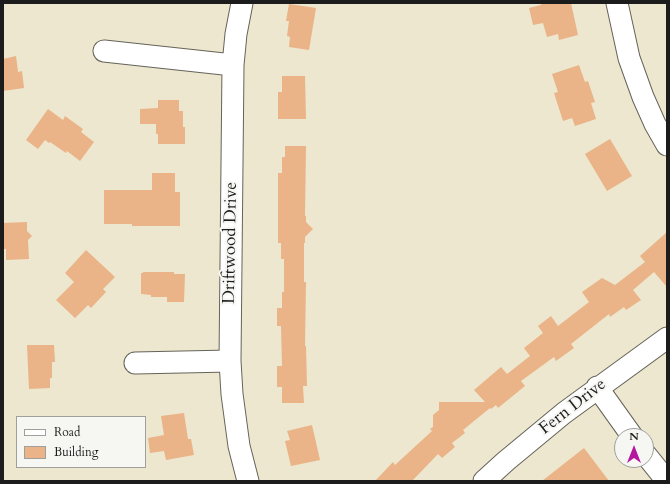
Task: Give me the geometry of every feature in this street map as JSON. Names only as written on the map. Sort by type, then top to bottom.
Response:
[{"type":"street","name":"Driftwood Drive","points":[[242,3],[236,34],[233,66],[230,361],[232,394],[239,446],[248,481]]},
{"type":"street","points":[[617,3],[629,58],[643,97],[655,124],[667,145]]},
{"type":"street","points":[[104,51],[233,66]]},
{"type":"street","name":"Fern Drive","points":[[484,481],[511,456],[597,387],[667,338]]},
{"type":"street","points":[[135,364],[230,361]]},
{"type":"street","points":[[597,387],[626,428]]},
{"type":"street","points":[[654,465],[667,481]]},
{"type":"building","points":[[541,3],[571,3],[578,35],[559,40],[558,34],[547,37],[543,23],[533,25],[529,8],[541,5]]},
{"type":"building","points":[[289,4],[316,8],[309,50],[289,47],[290,37],[287,36],[289,21],[286,21]]},
{"type":"building","points":[[16,56],[18,72],[22,71],[24,88],[3,91],[3,59]]},
{"type":"building","points":[[579,65],[585,82],[588,81],[595,102],[591,103],[596,119],[575,126],[572,118],[563,121],[554,93],[558,92],[552,74]]},
{"type":"building","points":[[282,76],[305,76],[306,119],[278,119],[278,92],[282,92]]},
{"type":"building","points":[[158,100],[179,100],[179,111],[183,111],[185,144],[158,144],[156,124],[140,124],[140,109],[158,108]]},
{"type":"building","points":[[48,109],[63,120],[65,116],[83,129],[81,132],[94,142],[80,161],[67,151],[66,153],[45,140],[38,149],[26,140]]},
{"type":"building","points":[[610,139],[632,176],[607,191],[585,154]]},
{"type":"building","points":[[285,146],[306,146],[305,216],[306,222],[313,229],[305,237],[304,243],[307,386],[303,386],[304,403],[282,403],[282,387],[277,387],[277,366],[282,366],[281,326],[277,326],[277,308],[282,308],[282,292],[284,292],[284,259],[281,259],[281,243],[278,243],[278,173],[282,173],[282,157],[285,157]]},
{"type":"building","points":[[152,173],[175,173],[175,192],[180,192],[180,226],[132,226],[132,224],[104,224],[104,190],[152,190]]},
{"type":"building","points":[[27,222],[27,231],[32,236],[28,240],[29,259],[6,260],[6,249],[3,249],[3,223]]},
{"type":"building","points":[[667,232],[667,287],[654,272],[633,290],[641,300],[626,310],[624,307],[610,317],[609,314],[571,344],[574,348],[556,361],[554,357],[521,381],[525,386],[498,408],[496,405],[491,409],[490,408],[463,430],[465,433],[452,443],[455,447],[442,458],[438,454],[412,481],[375,481],[393,462],[395,465],[432,431],[430,429],[433,427],[433,415],[439,410],[439,402],[485,402],[474,390],[501,367],[507,374],[530,356],[524,348],[543,333],[538,326],[551,316],[558,326],[589,302],[582,292],[602,278],[615,285],[645,262],[640,256]]},
{"type":"building","points":[[86,250],[115,277],[103,289],[106,292],[91,308],[88,305],[75,318],[56,300],[74,282],[65,273]]},
{"type":"building","points":[[174,272],[174,274],[185,274],[184,302],[167,302],[167,297],[151,297],[151,295],[141,294],[141,273]]},
{"type":"building","points":[[27,345],[54,345],[55,362],[52,362],[52,378],[50,378],[50,388],[29,389]]},
{"type":"building","points":[[184,413],[188,439],[191,439],[194,455],[166,460],[164,451],[150,453],[148,438],[164,435],[161,416]]},
{"type":"building","points":[[312,425],[320,460],[291,466],[285,441],[290,440],[287,431]]},
{"type":"building","points":[[584,448],[609,481],[542,481]]}]
